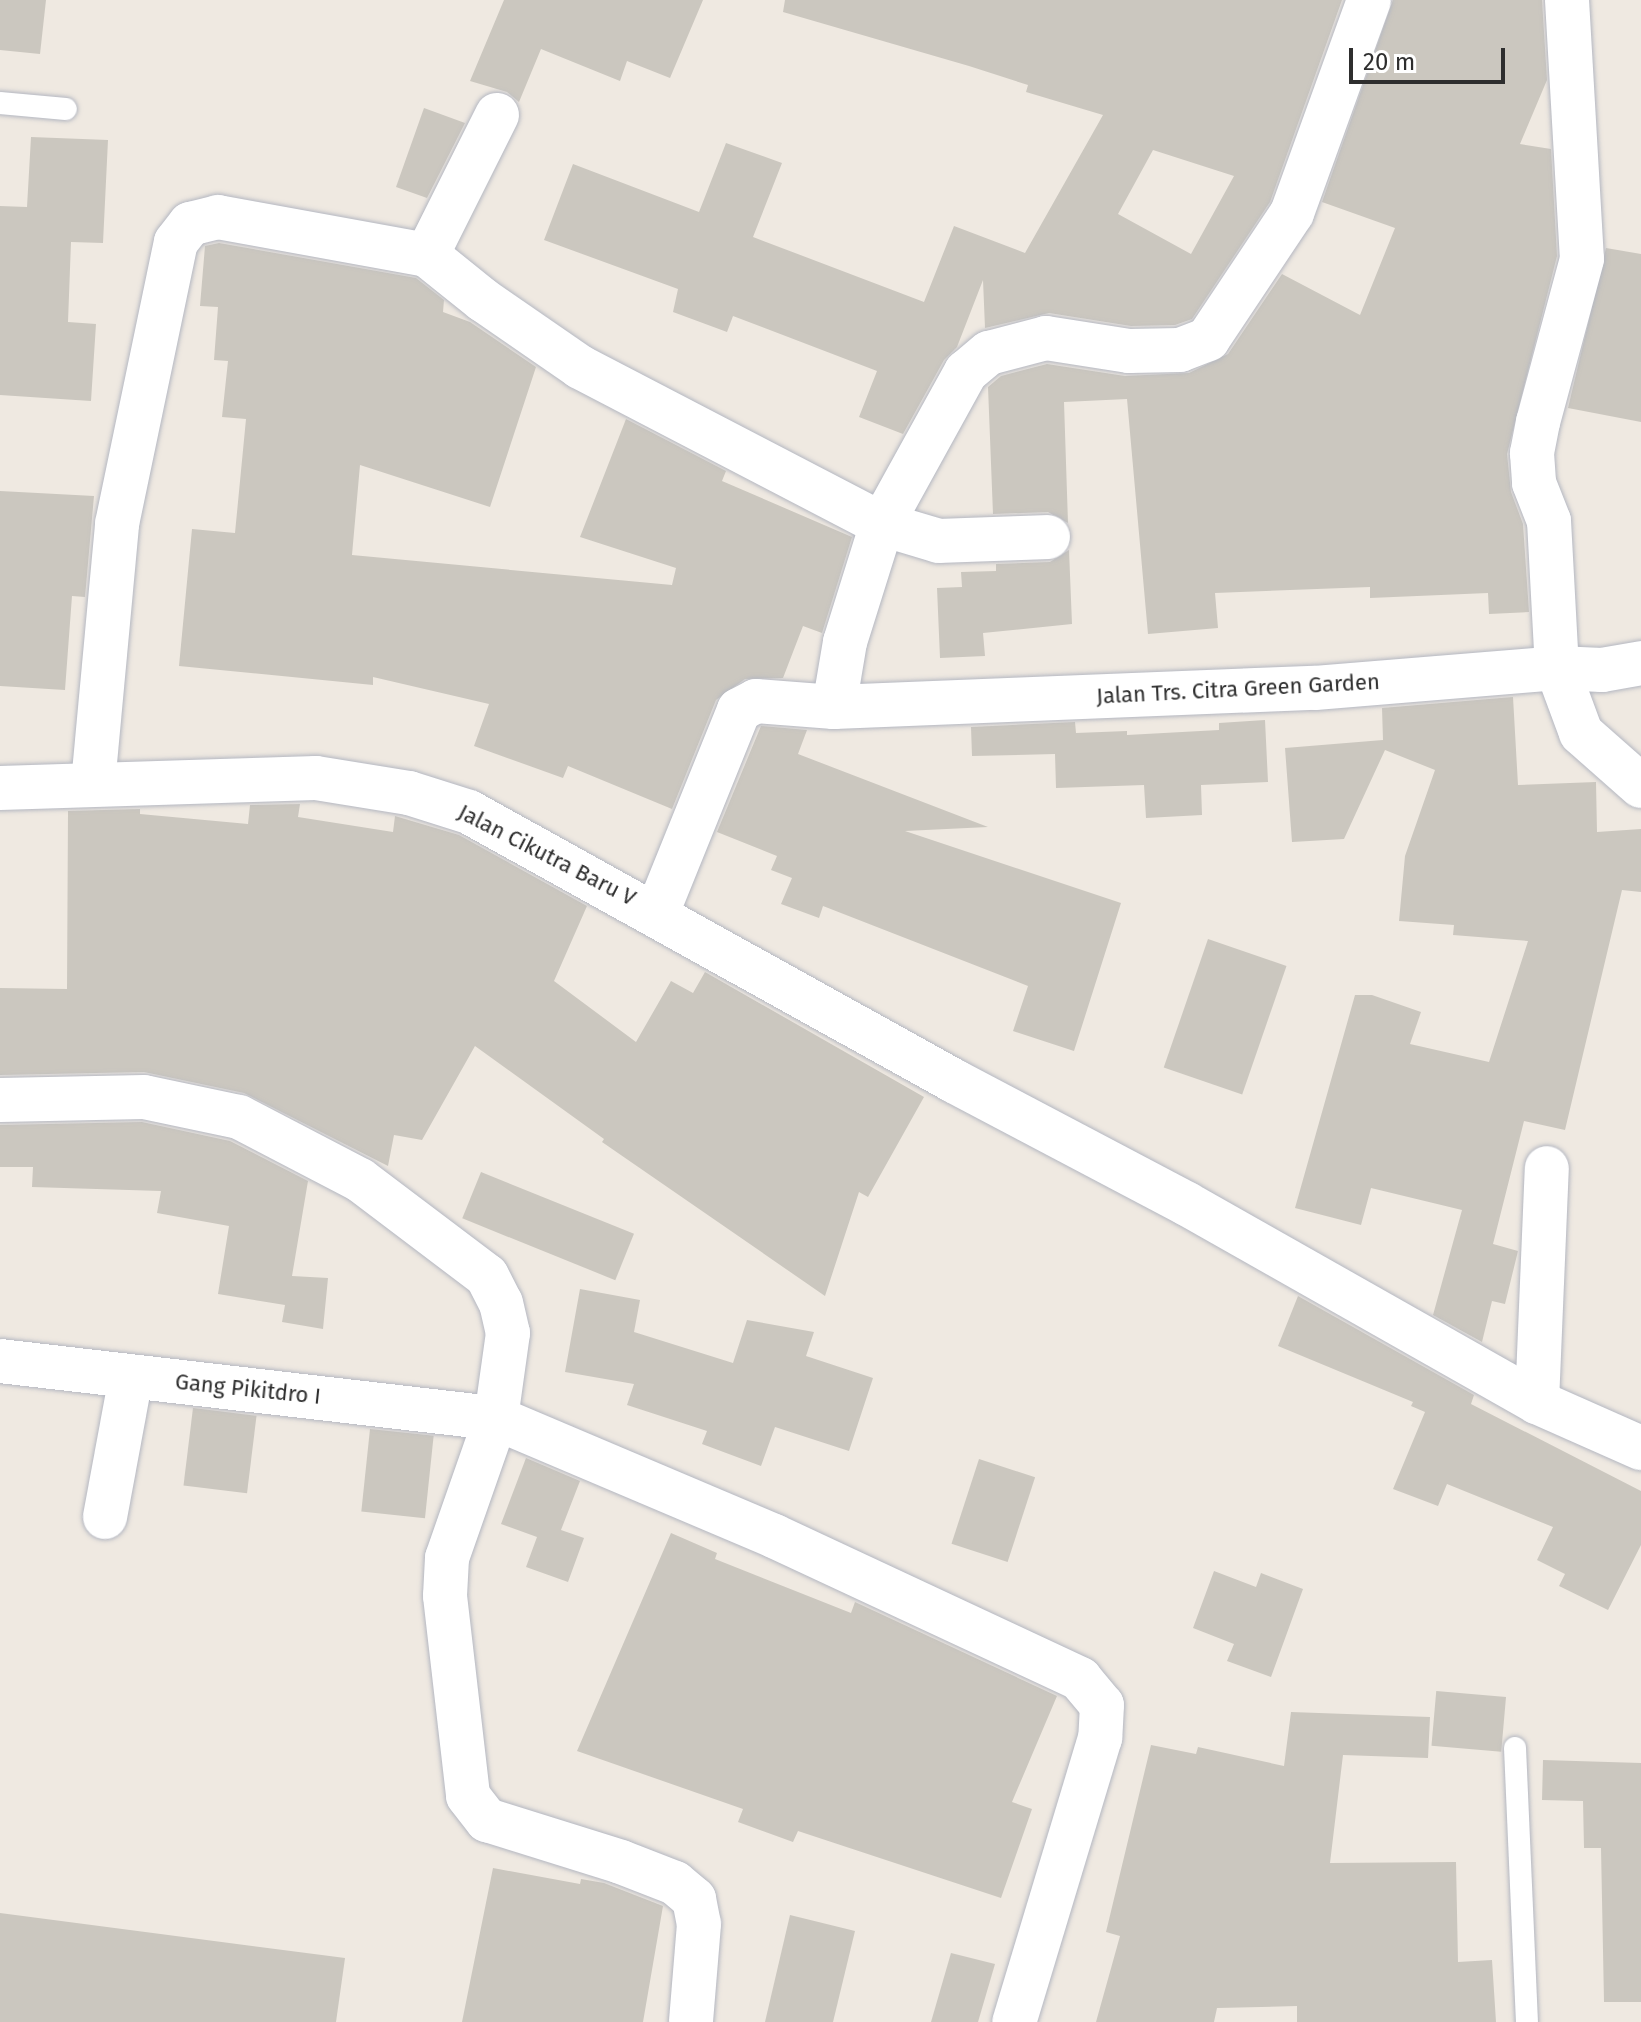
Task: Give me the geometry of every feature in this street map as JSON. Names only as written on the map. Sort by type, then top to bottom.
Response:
[{"type":"street","points":[[834,707],[845,642],[882,524],[966,372],[989,353],[1046,338],[1129,351],[1180,350],[1208,339],[1292,213],[1369,0]]},
{"type":"street","points":[[1567,0],[1582,259],[1532,453],[1534,483],[1549,521],[1557,668],[1581,733],[1641,786]]},
{"type":"street","points":[[427,255],[497,115]]},
{"type":"street","points":[[93,784],[117,524],[176,242],[190,224],[218,217],[427,255],[580,367],[882,524],[939,541],[1048,537]]},
{"type":"street","name":"Jalan Trs. Citra Green Garden","points":[[657,913],[739,710],[756,701],[834,707],[1315,688],[1557,668],[1602,670],[1641,663]]},
{"type":"street","name":"Jalan Cikutra Baru V","points":[[0,788],[316,778],[409,793],[469,812],[657,913],[954,1081],[1187,1204],[1537,1402],[1641,1448]]},
{"type":"street","points":[[0,1100],[144,1097],[239,1117],[360,1180],[487,1276],[501,1303],[508,1333],[496,1418],[447,1558],[445,1596],[468,1796],[487,1820],[621,1862],[675,1883],[694,1899],[699,1924],[691,2022]]},
{"type":"street","points":[[1537,1402],[1547,1168]]},
{"type":"street","name":"Gang Pikitdro I","points":[[0,1361],[496,1418],[774,1536],[1080,1679],[1102,1705],[1100,1738],[1014,2022]]},
{"type":"street","points":[[105,1517],[131,1377]]},
{"type":"lane","points":[[0,103],[66,109]]},
{"type":"lane","points":[[1515,1748],[1527,2022]]},
{"type":"building","points":[[0,0],[46,0],[40,54],[0,50]]},
{"type":"building","points":[[504,0],[703,0],[670,78],[627,61],[620,81],[541,49],[519,102],[507,92],[470,81]]},
{"type":"building","points":[[785,0],[1342,0],[1270,202],[1192,319],[1175,325],[1131,326],[1049,313],[985,328],[983,280],[957,347],[944,360],[903,434],[859,417],[877,371],[733,316],[727,332],[673,312],[678,289],[544,240],[573,164],[699,212],[726,143],[782,163],[753,237],[924,302],[954,226],[1025,253],[1103,115],[1026,92],[1028,85],[969,66],[783,12]],"holes":[[[1153,150],[1234,176],[1191,254],[1118,214]]]},
{"type":"building","points":[[1393,0],[1542,0],[1547,80],[1520,144],[1551,149],[1557,256],[1507,454],[1511,492],[1523,524],[1529,612],[1489,614],[1488,593],[1370,598],[1370,587],[1215,593],[1218,628],[1148,634],[1127,399],[1064,402],[1068,523],[1048,512],[993,514],[988,387],[1001,376],[1047,364],[1125,376],[1189,373],[1228,354],[1282,274],[1360,315],[1395,228],[1322,202]]},
{"type":"building","points":[[424,108],[465,123],[427,198],[396,187]]},
{"type":"building","points":[[31,137],[108,140],[103,243],[71,242],[68,322],[96,324],[91,401],[0,395],[0,206],[27,207]]},
{"type":"building","points":[[219,243],[416,278],[444,300],[443,312],[470,322],[536,367],[490,507],[360,465],[352,555],[672,585],[676,568],[580,537],[626,419],[726,471],[722,481],[852,537],[822,633],[803,626],[783,678],[745,679],[716,700],[672,809],[568,766],[563,778],[474,746],[489,704],[373,677],[373,685],[179,666],[192,529],[235,533],[246,419],[222,417],[228,361],[214,360],[218,307],[200,306],[205,246]]},
{"type":"building","points":[[1606,248],[1641,254],[1641,422],[1568,408]]},
{"type":"building","points":[[0,491],[94,496],[85,597],[72,596],[65,690],[0,686]]},
{"type":"building","points":[[1069,550],[1072,624],[983,633],[985,656],[940,658],[937,588],[962,587],[961,572],[996,571],[996,564],[1050,562]]},
{"type":"building","points":[[1513,697],[1518,785],[1596,782],[1597,832],[1641,829],[1641,892],[1622,890],[1565,1130],[1524,1121],[1493,1244],[1518,1251],[1505,1304],[1492,1301],[1482,1342],[1433,1315],[1462,1210],[1371,1188],[1361,1225],[1295,1208],[1355,995],[1372,995],[1421,1012],[1410,1044],[1489,1062],[1528,941],[1453,935],[1454,925],[1399,921],[1405,856],[1435,770],[1385,750],[1344,839],[1292,842],[1285,748],[1383,740],[1382,708]]},
{"type":"building","points":[[1265,720],[1268,782],[1201,785],[1202,815],[1146,818],[1144,785],[1056,788],[1055,754],[972,756],[971,727],[1075,722],[1076,733],[1127,731],[1127,735],[1219,730],[1219,723]]},
{"type":"building","points":[[761,726],[807,730],[798,754],[988,827],[905,831],[1121,903],[1074,1051],[1013,1031],[1028,986],[823,906],[819,918],[781,904],[792,878],[771,870],[777,856],[717,832]]},
{"type":"building","points":[[300,804],[298,817],[393,832],[395,816],[459,835],[587,906],[554,981],[636,1042],[671,981],[693,993],[705,972],[924,1097],[868,1197],[859,1192],[825,1296],[602,1142],[604,1139],[475,1046],[422,1140],[394,1135],[388,1166],[244,1093],[144,1072],[0,1075],[0,988],[67,989],[68,811],[140,809],[140,814],[248,824],[250,805]]},
{"type":"building","points":[[1208,939],[1286,966],[1242,1095],[1164,1068]]},
{"type":"building","points":[[142,1122],[230,1141],[308,1181],[292,1276],[328,1278],[323,1329],[282,1322],[285,1305],[218,1294],[229,1226],[157,1213],[161,1191],[32,1187],[33,1167],[0,1167],[0,1125]]},
{"type":"building","points":[[481,1172],[634,1234],[615,1280],[462,1218]]},
{"type":"building","points":[[580,1289],[640,1300],[634,1332],[733,1363],[747,1320],[814,1332],[806,1356],[873,1378],[849,1451],[775,1427],[761,1466],[702,1444],[707,1431],[627,1405],[634,1384],[565,1372]]},
{"type":"building","points":[[1298,1296],[1474,1395],[1471,1404],[1641,1491],[1641,1545],[1608,1610],[1559,1586],[1565,1574],[1537,1560],[1553,1527],[1447,1484],[1438,1506],[1393,1489],[1425,1412],[1411,1406],[1413,1402],[1278,1346]]},
{"type":"building","points":[[193,1408],[257,1416],[247,1493],[183,1485]]},
{"type":"building","points":[[370,1429],[434,1436],[425,1518],[361,1512]]},
{"type":"building","points":[[526,1458],[580,1481],[561,1530],[584,1538],[568,1582],[526,1567],[537,1537],[501,1524]]},
{"type":"building","points":[[979,1459],[1035,1477],[1008,1562],[951,1544]]},
{"type":"building","points":[[671,1533],[717,1553],[715,1559],[851,1613],[855,1602],[1057,1696],[1012,1802],[1032,1809],[1001,1898],[798,1831],[793,1842],[738,1822],[743,1809],[577,1751]]},
{"type":"building","points":[[1214,1571],[1256,1587],[1261,1573],[1303,1589],[1271,1677],[1227,1661],[1234,1644],[1193,1628]]},
{"type":"building","points":[[1436,1691],[1506,1697],[1501,1752],[1431,1746]]},
{"type":"building","points":[[1291,1712],[1430,1717],[1428,1758],[1343,1755],[1330,1863],[1456,1862],[1458,1962],[1492,1960],[1496,2022],[1297,2022],[1297,2006],[1217,2008],[1214,2022],[1096,2022],[1120,1936],[1106,1932],[1151,1745],[1196,1754],[1198,1747],[1284,1766]]},
{"type":"building","points":[[1543,1760],[1641,1763],[1641,2002],[1604,2002],[1601,1848],[1584,1848],[1583,1801],[1542,1800]]},
{"type":"building","points":[[493,1868],[580,1884],[581,1879],[604,1883],[663,1906],[643,2022],[462,2022]]},
{"type":"building","points":[[0,1913],[345,1958],[336,2022],[0,2022]]},
{"type":"building","points":[[790,1915],[855,1931],[833,2022],[765,2022]]},
{"type":"building","points":[[951,1953],[995,1964],[978,2022],[931,2022]]}]
